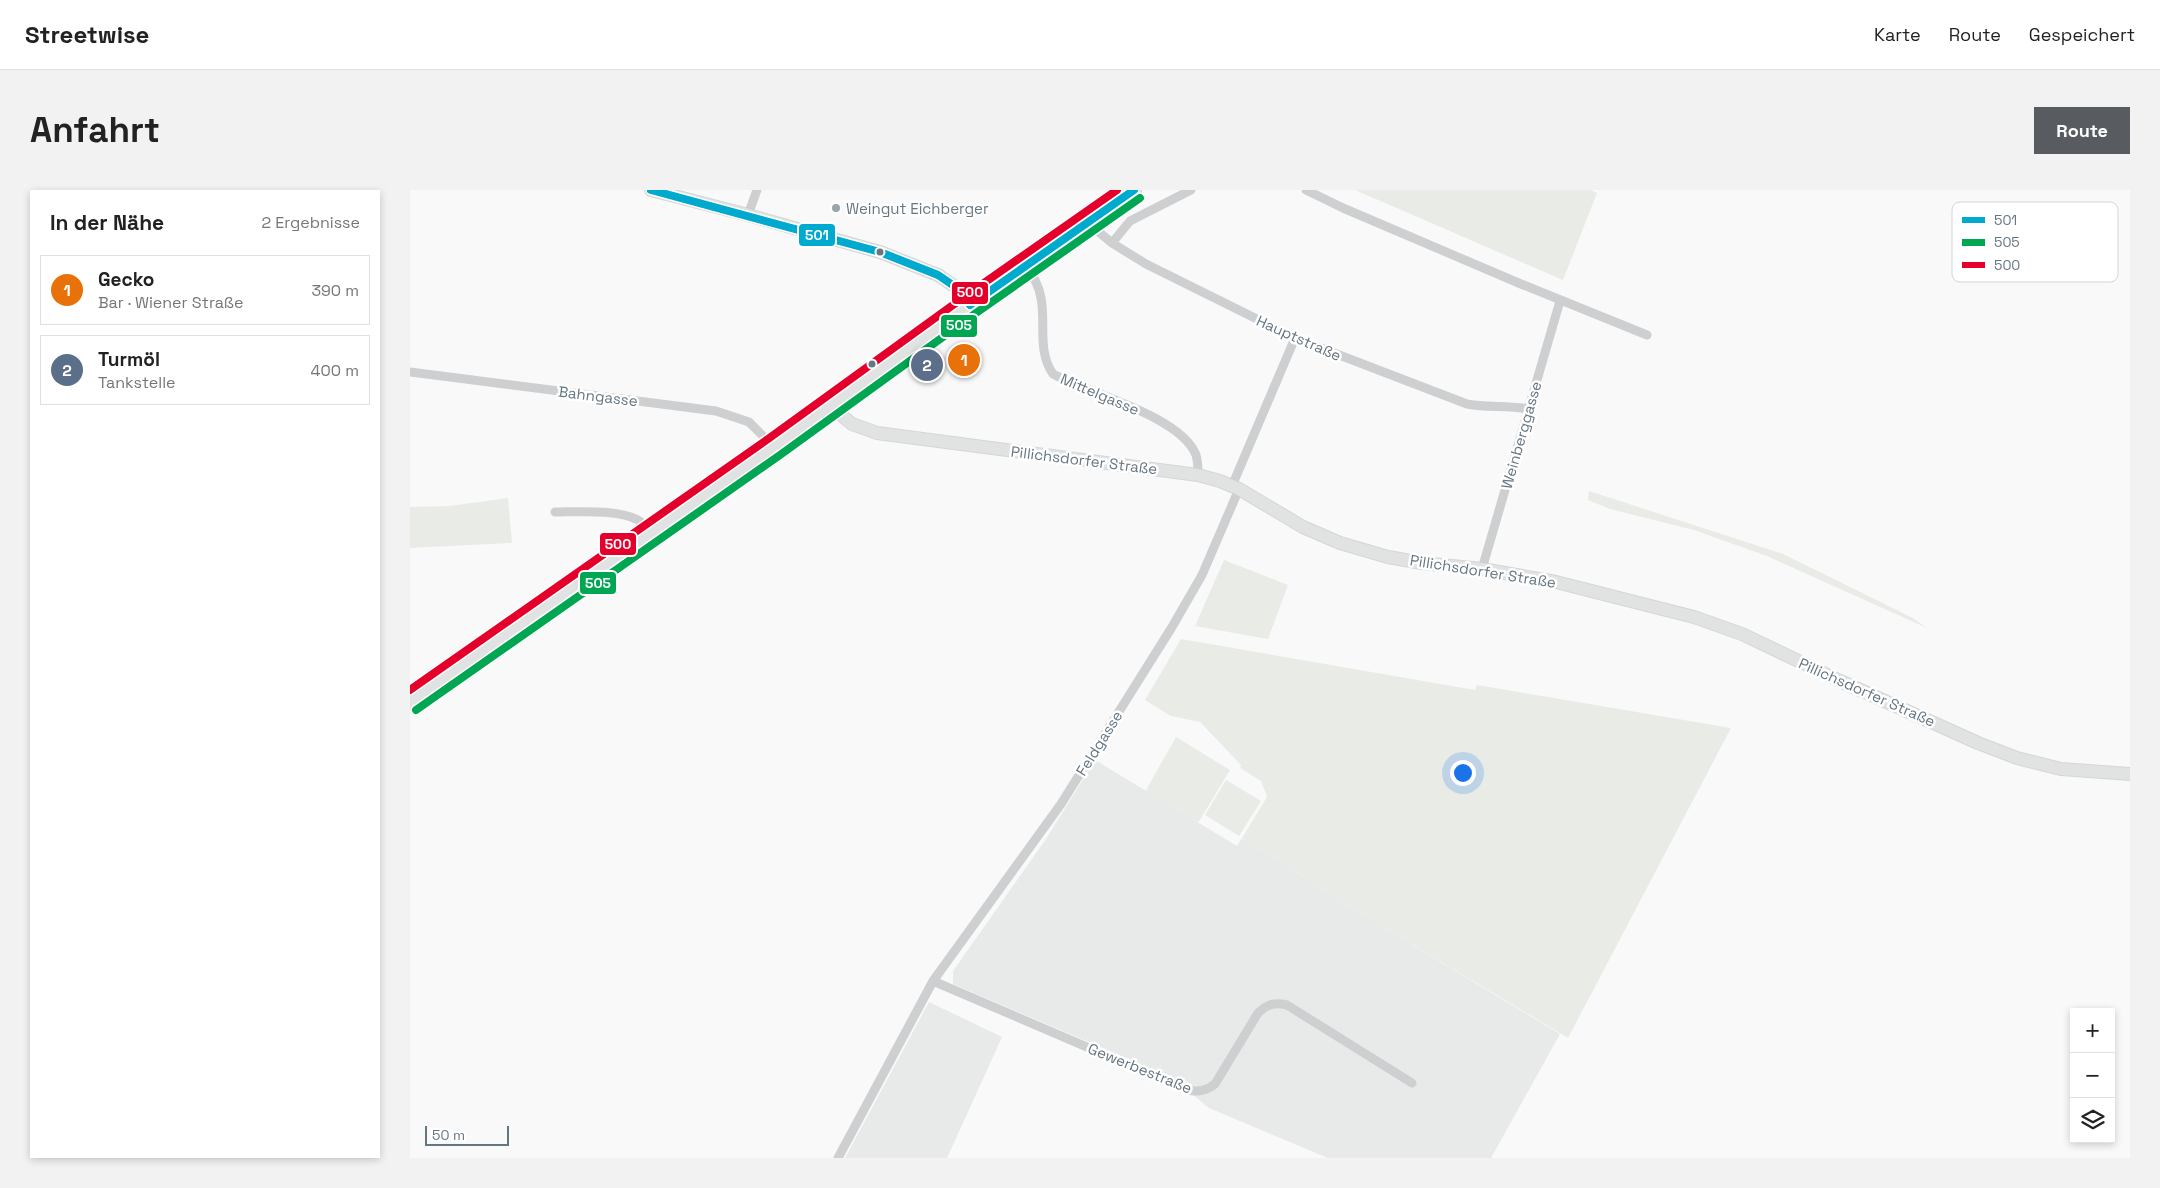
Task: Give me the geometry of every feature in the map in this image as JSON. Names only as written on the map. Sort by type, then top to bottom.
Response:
[{"type":"main road","points":[[651,190],[848,242],[927,269],[957,288],[970,305]]},
{"type":"main road","points":[[410,702],[774,447],[970,305],[1134,190]]},
{"type":"main road","name":"Pillichsdorfer Straße","points":[[831,406],[852,424],[866,431],[876,433],[1198,474],[1235,487],[1303,527],[1340,543],[1413,561],[1482,569],[1578,587],[1722,626],[1978,743],[2017,758],[2061,768],[2130,774]]},
{"type":"street","points":[[748,215],[756,190]]},
{"type":"street","points":[[1112,243],[1130,221],[1191,190]]},
{"type":"street","points":[[1306,190],[1343,208],[1560,301],[1648,335]]},
{"type":"street","name":"Hauptstraße","points":[[1088,223],[1112,243],[1183,284],[1295,338],[1468,404],[1484,407],[1511,406],[1528,409]]},
{"type":"street","name":"Mittelgasse","points":[[1026,266],[1039,288],[1043,318],[1044,355],[1053,374],[1137,410],[1179,432],[1191,446],[1197,457],[1198,474]]},
{"type":"street","name":"Weinberggasse","points":[[1482,569],[1560,301]]},
{"type":"street","name":"Feldgasse","points":[[838,1158],[933,981],[1061,804],[1172,627],[1202,575],[1295,338]]},
{"type":"street","name":"Bahngasse","points":[[410,372],[720,412],[749,422],[774,447]]},
{"type":"street","points":[[555,512],[588,512],[625,516],[637,519],[654,531]]},
{"type":"street","name":"Gewerbestraße","points":[[933,981],[1187,1090],[1198,1092],[1208,1089],[1215,1084],[1258,1013],[1266,1006],[1277,1002],[1287,1005],[1412,1083]]},
{"type":"shaded area","points":[[1355,190],[1590,190],[1597,193],[1563,280]]},
{"type":"shaded area","points":[[1589,491],[1783,554],[1913,618],[1927,628],[1767,556],[1694,530],[1610,509],[1588,500]]},
{"type":"shaded area","points":[[508,498],[512,543],[410,548],[410,507],[450,506]]},
{"type":"shaded area","points":[[1224,560],[1288,585],[1268,639],[1195,626]]},
{"type":"shaded area","points":[[1181,639],[1475,690],[1477,685],[1731,728],[1568,1038],[1363,915],[1242,838],[1267,797],[1261,781],[1240,768],[1241,765],[1200,722],[1171,716],[1145,700]]},
{"type":"shaded area","points":[[1176,737],[1230,770],[1198,823],[1145,792]]},
{"type":"shaded area","points":[[1095,760],[1237,846],[1242,838],[1363,915],[1560,1034],[1491,1158],[1328,1158],[1209,1108],[1173,1078],[953,984],[953,971],[1046,839]]},
{"type":"shaded area","points":[[1226,780],[1261,801],[1239,836],[1205,815]]},
{"type":"shaded area","points":[[929,1002],[1002,1037],[947,1158],[845,1158]]},
{"type":"transit line","name":"501","points":[[651,190],[880,252],[938,275],[957,288],[970,305]]},
{"type":"transit line","name":"500","points":[[410,690],[768,439],[964,297],[1117,190]]},
{"type":"transit line","name":"501","points":[[970,305],[1134,190]]},
{"type":"transit line","name":"505","points":[[416,710],[780,455],[976,313],[1140,198]]},
{"type":"place","name":"Weingut Eichberger","points":[[836,208]]},
{"type":"place","name":"Gecko","points":[[964,360]]},
{"type":"place","name":"Turmöl","points":[[927,365]]}]
